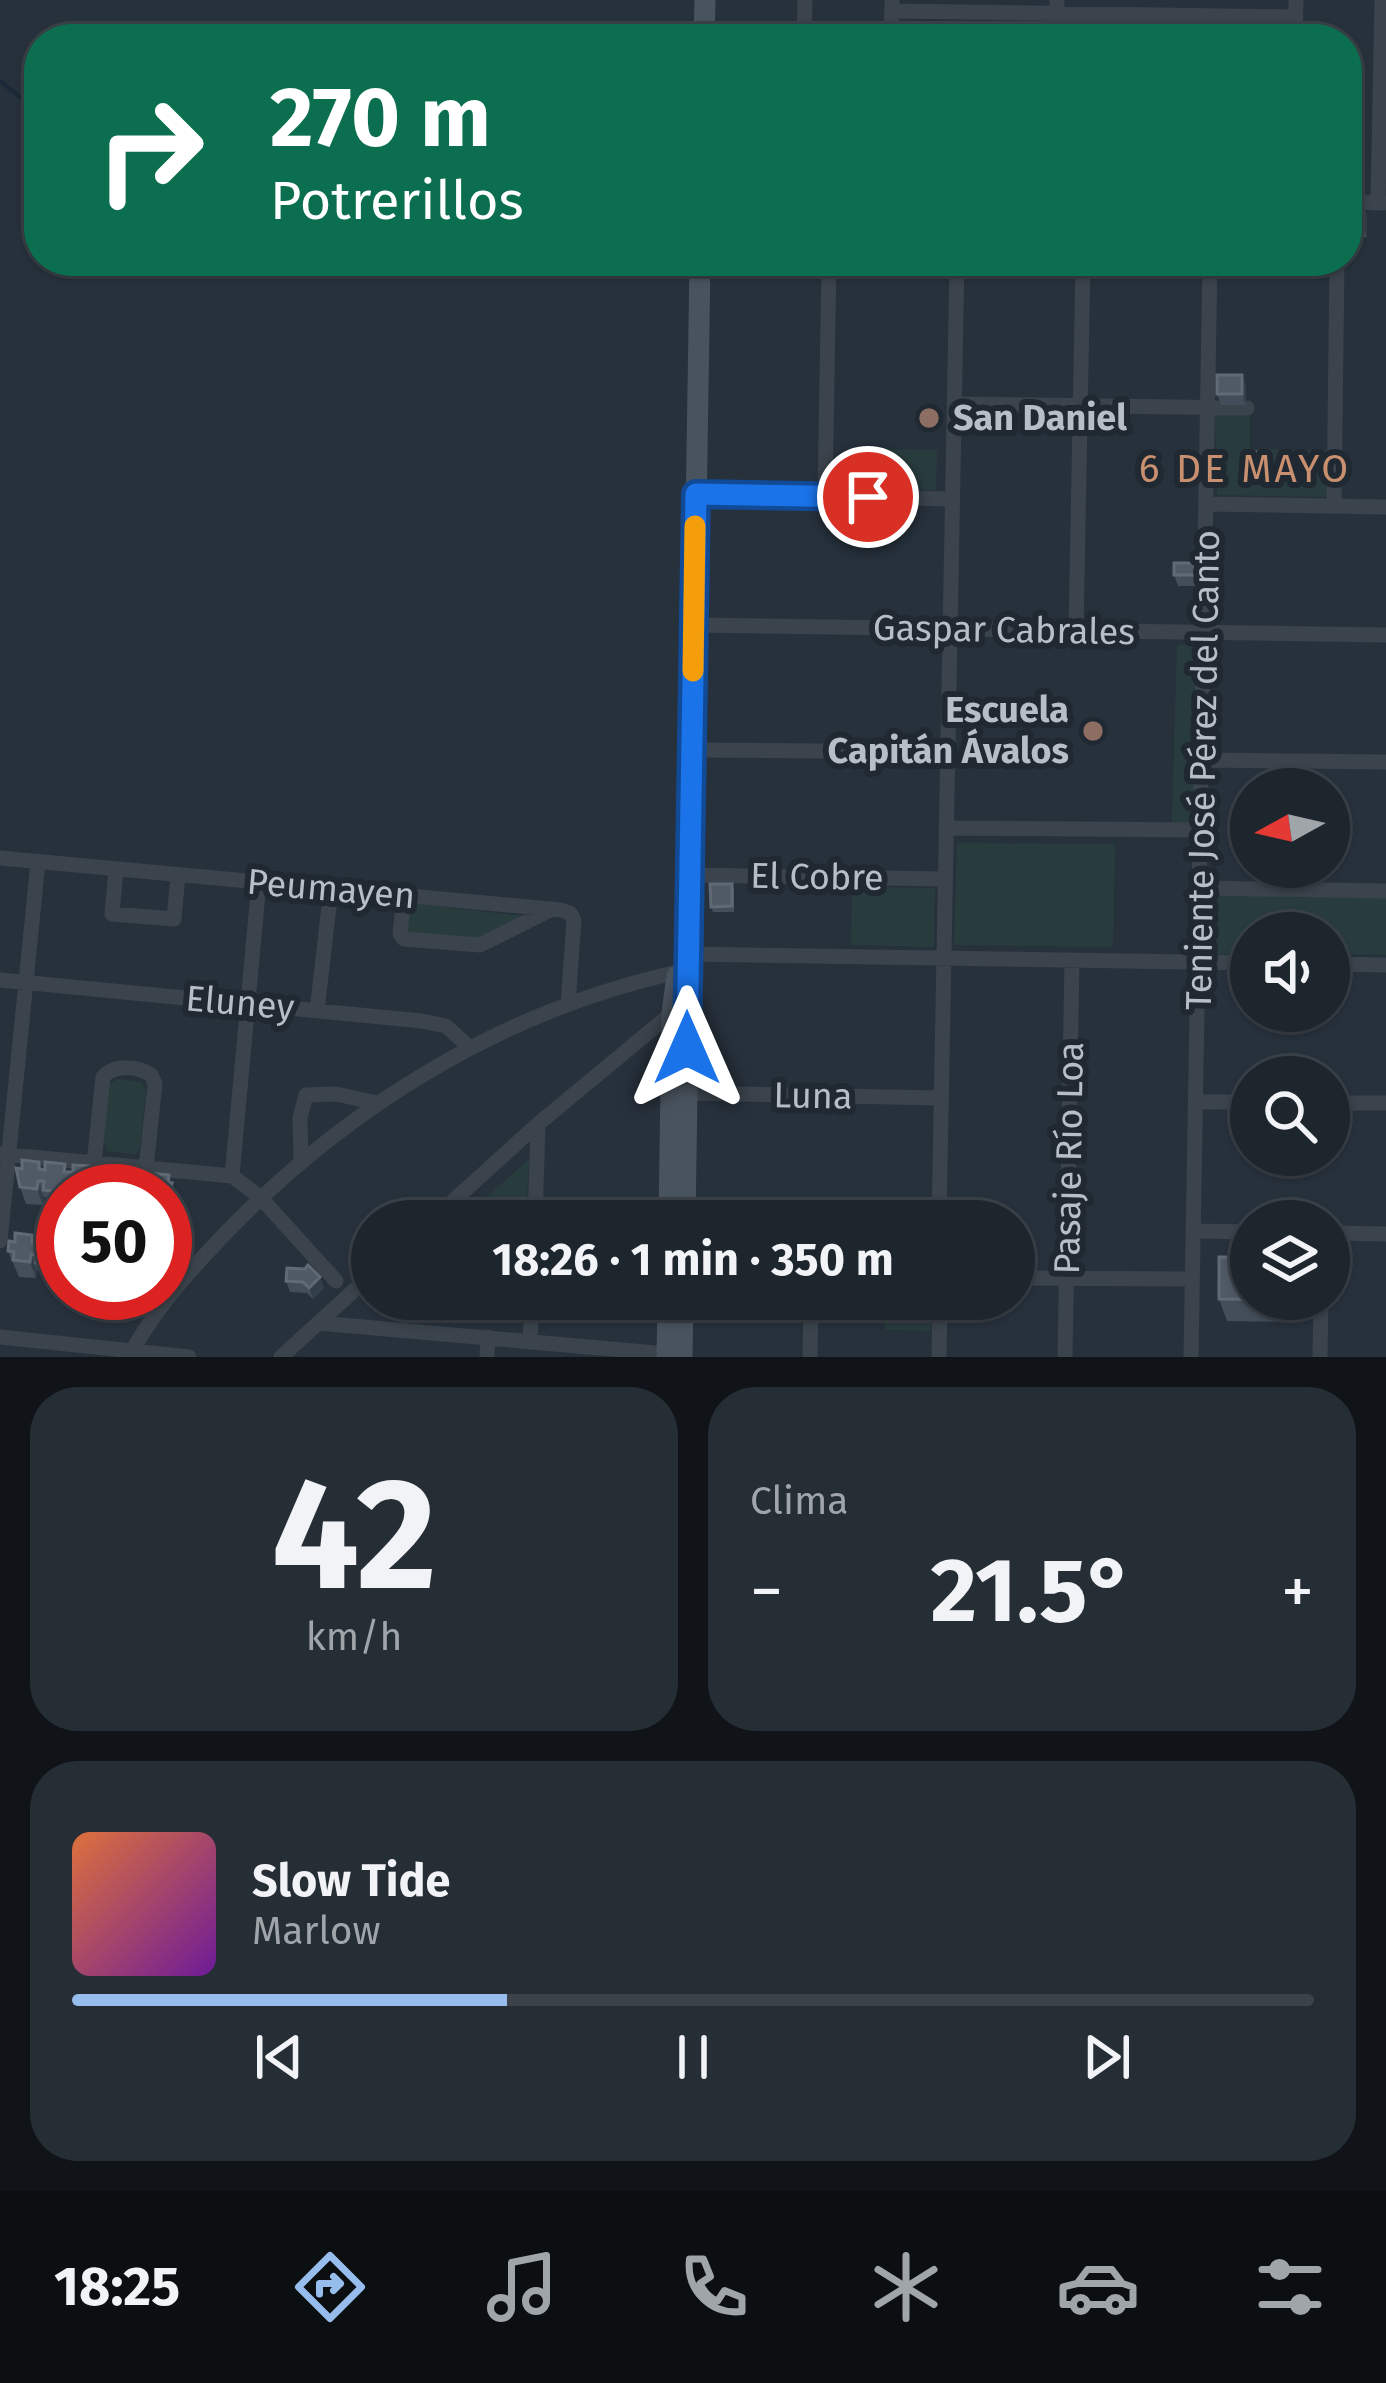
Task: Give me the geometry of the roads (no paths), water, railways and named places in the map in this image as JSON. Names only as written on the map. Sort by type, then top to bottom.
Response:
[{"type":"main road","points":[[685,1200],[682,963],[689,875],[700,276]]},
{"type":"main road","points":[[669,1200],[672,1013],[682,963]]},
{"type":"main road","points":[[669,1320],[672,1356]]},
{"type":"main road","points":[[672,1356],[679,1320]]},
{"type":"street","points":[[1382,0],[1382,203]]},
{"type":"street","points":[[892,6],[1296,9]]},
{"type":"street","points":[[825,496],[829,276]]},
{"type":"street","points":[[939,1200],[957,276]]},
{"type":"street","points":[[1076,631],[1083,276]]},
{"type":"street","name":"Teniente José Pérez del Canto","points":[[1191,1357],[1210,276]]},
{"type":"street","points":[[1334,506],[1336,276]]},
{"type":"street","points":[[954,404],[1247,408]]},
{"type":"street","points":[[696,494],[952,499]]},
{"type":"street","points":[[1207,504],[1386,507]]},
{"type":"street","name":"Gaspar Cabrales","points":[[694,625],[1386,635]]},
{"type":"street","points":[[691,750],[947,752]]},
{"type":"street","points":[[1203,760],[1386,762]]},
{"type":"street","points":[[946,828],[1202,830]]},
{"type":"street","name":"Peumayen","points":[[0,858],[553,909]]},
{"type":"street","points":[[0,1241],[4,1154],[38,862]]},
{"type":"street","points":[[116,869],[112,914],[175,920],[178,875]]},
{"type":"street","name":"El Cobre","points":[[689,875],[945,879]]},
{"type":"street","points":[[232,1176],[259,882]]},
{"type":"street","points":[[1201,888],[1386,890]]},
{"type":"street","points":[[317,1010],[332,889]]},
{"type":"street","points":[[404,896],[400,934],[404,939],[480,945],[553,909],[570,913],[574,920],[568,1004]]},
{"type":"street","points":[[130,1353],[189,1273],[261,1198],[377,1103],[470,1048],[568,1004],[682,963],[943,958],[1230,963]]},
{"type":"street","name":"Pasaje Río Loa","points":[[1065,1357],[1072,960]]},
{"type":"street","points":[[1350,964],[1386,965]]},
{"type":"street","name":"Eluney","points":[[0,980],[427,1022],[458,1034],[470,1048]]},
{"type":"street","points":[[454,1200],[672,1013]]},
{"type":"street","points":[[94,1163],[104,1077],[117,1068],[141,1070],[155,1084],[146,1164]]},
{"type":"street","points":[[301,1161],[300,1118],[306,1095],[336,1094],[377,1103]]},
{"type":"street","name":"Luna","points":[[686,1094],[941,1099]]},
{"type":"street","points":[[1198,1102],[1230,1102]]},
{"type":"street","points":[[1350,1103],[1386,1103]]},
{"type":"street","points":[[536,1200],[538,1124]]},
{"type":"street","points":[[4,1154],[104,1164]]},
{"type":"street","points":[[192,1172],[232,1176],[261,1198],[336,1281]]},
{"type":"street","points":[[1196,1231],[1230,1232]]},
{"type":"street","points":[[1350,1233],[1386,1234]]},
{"type":"street","points":[[1035,1278],[1192,1279]]},
{"type":"street","points":[[280,1357],[351,1293]]},
{"type":"street","points":[[530,1341],[531,1320]]},
{"type":"street","points":[[810,1357],[811,1320]]},
{"type":"street","points":[[939,1357],[940,1320]]},
{"type":"street","points":[[1320,1357],[1321,1320]]},
{"type":"street","points":[[318,1323],[672,1356]]},
{"type":"street","points":[[0,1337],[189,1357]]},
{"type":"street","points":[[487,1357],[488,1337]]},
{"type":"waterway","points":[[0,81],[24,100]]},
{"type":"place","name":"San Daniel","points":[[929,418]]},
{"type":"place","name":"Escuela Capitán Ávalos","points":[[1093,731]]},
{"type":"district","name":"6 DE MAYO","points":[[1245,469]]}]
